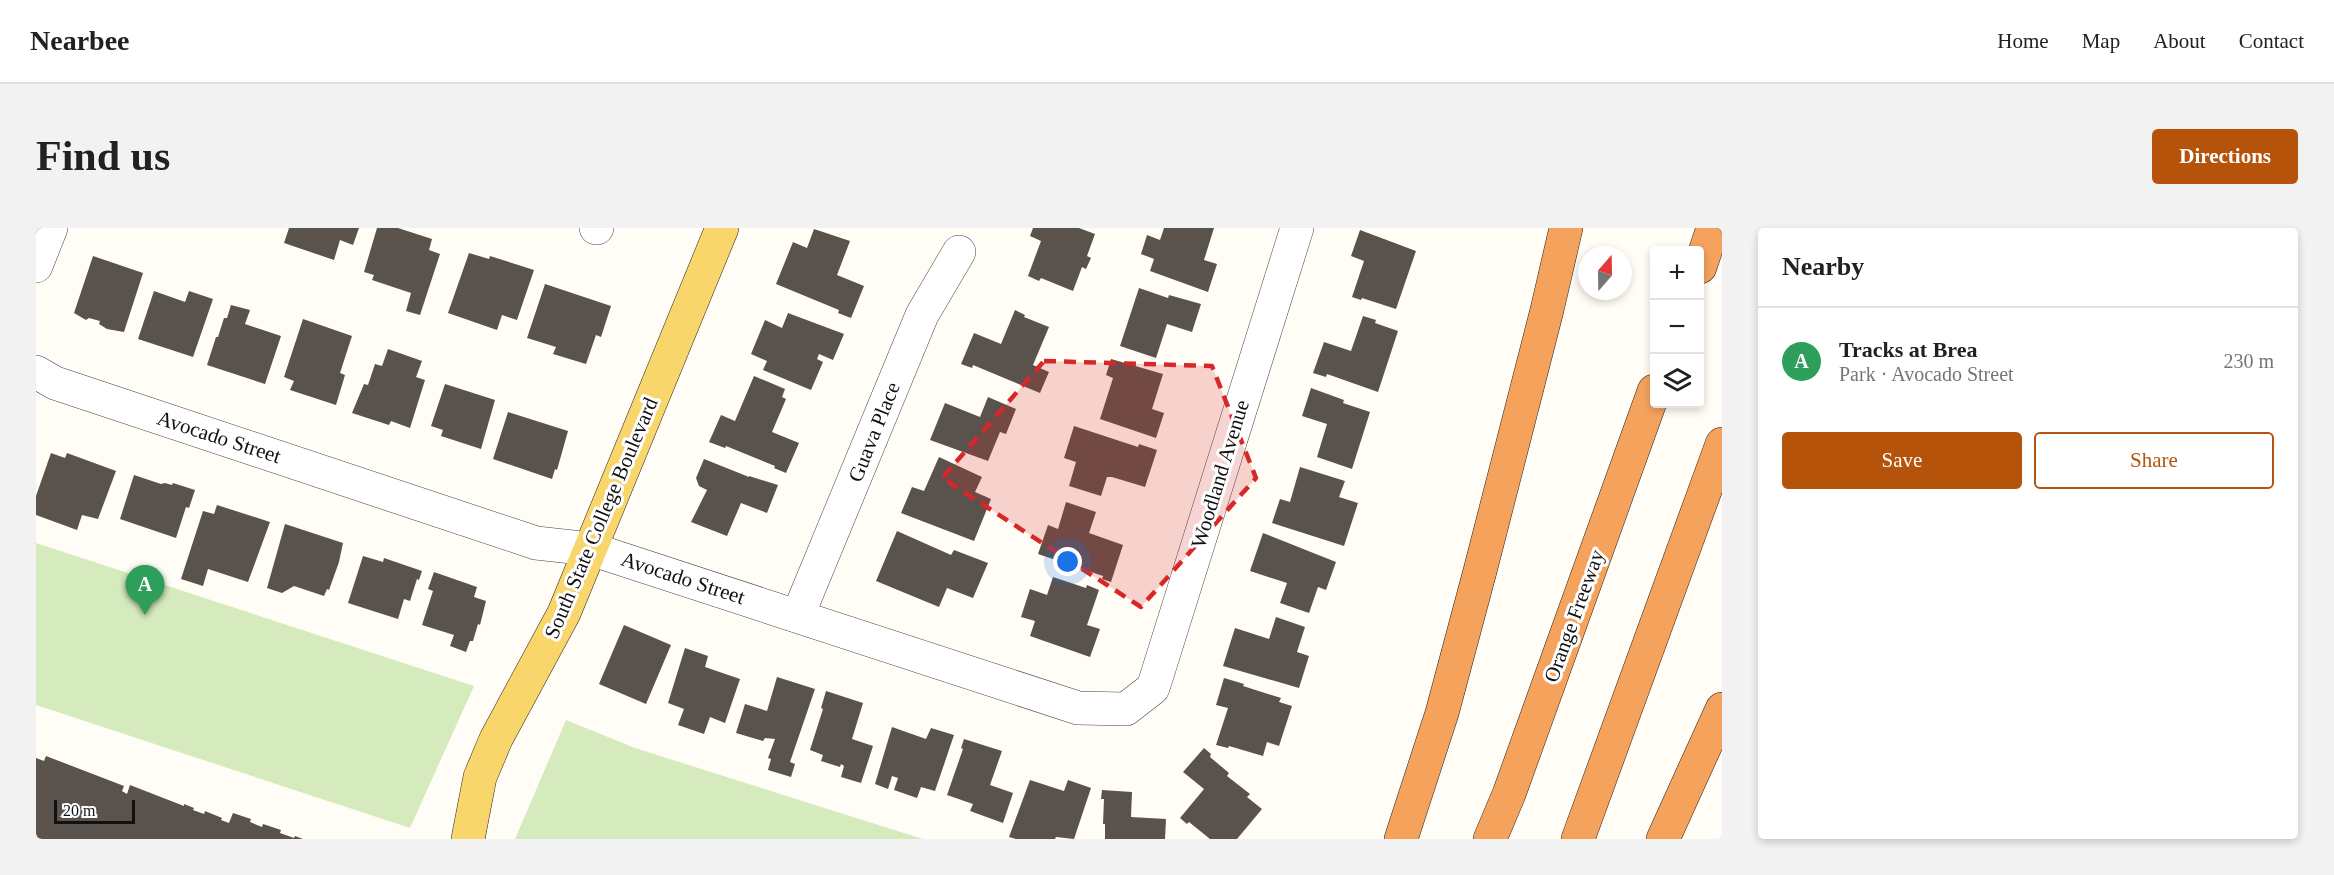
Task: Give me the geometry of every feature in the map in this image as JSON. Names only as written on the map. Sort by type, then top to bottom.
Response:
[{"type":"highway","points":[[1401,839],[1442,713],[1548,310],[1566,228]]},
{"type":"highway","points":[[1704,255],[1713,228]]},
{"type":"highway","name":"Orange Freeway","points":[[1490,839],[1509,794],[1650,402]]},
{"type":"highway","points":[[1578,839],[1722,444]]},
{"type":"highway","points":[[1663,839],[1722,709]]},
{"type":"main road","name":"South State College Boulevard","points":[[468,839],[480,777],[496,739],[564,613],[722,228]]},
{"type":"street","points":[[36,266],[51,228]]},
{"type":"street","name":"Woodland Avenue","points":[[1126,709],[1153,688],[1297,228]]},
{"type":"street","name":"Guava Place","points":[[798,615],[922,315],[959,252]]},
{"type":"street","name":"Avocado Street","points":[[36,372],[55,383],[536,543],[591,549],[1078,708],[1126,709]]},
{"type":"highlighted area","points":[[1044,361],[1212,366],[1256,478],[1141,607],[942,478]]},
{"type":"green space","points":[[36,543],[474,686],[410,828],[36,705]]},
{"type":"green space","points":[[566,720],[635,748],[923,839],[515,839]]},
{"type":"building","points":[[289,228],[359,228],[353,245],[340,240],[334,260],[284,243]]},
{"type":"building","points":[[377,228],[398,228],[432,239],[429,250],[440,254],[420,315],[406,311],[411,293],[372,280],[374,275],[364,272]]},
{"type":"building","points":[[1033,228],[1079,228],[1095,234],[1087,256],[1091,258],[1086,269],[1082,267],[1073,291],[1041,278],[1039,281],[1028,276],[1041,241],[1030,236]]},
{"type":"building","points":[[1164,228],[1214,228],[1204,260],[1217,264],[1208,292],[1150,271],[1154,259],[1141,254],[1147,235],[1160,240]]},
{"type":"building","points":[[814,229],[850,241],[837,275],[864,286],[851,318],[838,313],[839,310],[776,284],[793,242],[807,248]]},
{"type":"building","points":[[1360,230],[1416,251],[1396,309],[1352,297],[1364,261],[1351,256]]},
{"type":"building","points":[[469,253],[489,259],[490,256],[534,270],[517,320],[502,315],[497,330],[448,313]]},
{"type":"building","points":[[93,256],[143,273],[124,332],[107,329],[99,324],[100,321],[89,318],[86,320],[74,313]]},
{"type":"building","points":[[545,284],[611,306],[601,337],[596,335],[586,364],[553,354],[556,347],[527,338]]},
{"type":"building","points":[[1139,288],[1168,298],[1169,295],[1201,304],[1192,332],[1167,324],[1156,358],[1120,346]]},
{"type":"building","points":[[154,291],[185,302],[189,291],[213,299],[193,357],[138,339]]},
{"type":"building","points":[[231,305],[250,310],[245,324],[281,336],[265,384],[207,365],[216,337],[218,337],[224,318],[227,318]]},
{"type":"building","points":[[1015,310],[1025,315],[1024,317],[1049,327],[1033,365],[1049,372],[1040,393],[973,365],[972,368],[961,364],[974,333],[1001,344]]},
{"type":"building","points":[[788,313],[844,334],[833,360],[819,354],[817,359],[823,362],[811,390],[763,370],[767,361],[751,354],[765,320],[782,328]]},
{"type":"building","points":[[1363,316],[1398,331],[1378,392],[1327,374],[1326,377],[1313,373],[1324,342],[1351,351]]},
{"type":"building","points":[[303,319],[352,336],[340,373],[345,375],[336,405],[290,390],[294,381],[284,377]]},
{"type":"building","points":[[388,349],[422,361],[416,377],[425,380],[410,428],[391,421],[389,425],[352,413],[364,384],[368,385],[375,364],[382,366]]},
{"type":"building","points":[[1111,359],[1163,374],[1152,409],[1164,413],[1156,438],[1100,419],[1113,378],[1106,375]]},
{"type":"building","points":[[754,376],[785,389],[782,397],[786,399],[772,432],[799,443],[786,473],[774,468],[775,466],[726,446],[725,448],[709,442],[721,415],[735,421]]},
{"type":"building","points":[[445,384],[495,400],[481,449],[441,436],[443,430],[431,426]]},
{"type":"building","points":[[1311,388],[1344,400],[1343,403],[1370,412],[1352,469],[1317,457],[1327,424],[1302,416]]},
{"type":"building","points":[[988,397],[1016,409],[1006,434],[1000,432],[988,461],[930,440],[945,403],[980,417]]},
{"type":"building","points":[[508,412],[568,431],[557,470],[555,469],[552,479],[493,459]]},
{"type":"building","points":[[1074,426],[1138,447],[1139,444],[1157,450],[1145,487],[1107,477],[1101,496],[1069,486],[1076,462],[1064,458]]},
{"type":"building","points":[[51,453],[65,458],[67,453],[116,471],[98,519],[82,515],[77,530],[36,515],[36,496]]},
{"type":"building","points":[[939,457],[982,477],[975,492],[991,499],[974,541],[901,513],[912,487],[924,491]]},
{"type":"building","points":[[704,459],[749,477],[778,485],[767,513],[741,503],[727,536],[691,522],[707,490],[699,486],[696,478]]},
{"type":"building","points":[[1300,467],[1345,481],[1339,497],[1358,503],[1344,546],[1272,523],[1280,499],[1290,502]]},
{"type":"building","points":[[134,475],[161,484],[172,485],[173,483],[195,490],[189,508],[186,507],[176,538],[120,519]]},
{"type":"building","points":[[1066,502],[1096,512],[1089,533],[1123,545],[1111,582],[1102,579],[1103,576],[1038,554],[1048,525],[1058,529]]},
{"type":"building","points":[[217,505],[270,522],[248,582],[208,569],[203,586],[181,579],[203,511],[214,514]]},
{"type":"building","points":[[285,524],[343,543],[329,590],[327,589],[324,596],[294,586],[282,593],[267,588]]},
{"type":"building","points":[[897,531],[951,555],[954,550],[988,563],[973,598],[947,588],[939,607],[876,581]]},
{"type":"building","points":[[1263,533],[1336,562],[1326,590],[1318,587],[1309,613],[1280,603],[1287,583],[1250,571]]},
{"type":"building","points":[[363,556],[383,562],[384,558],[422,571],[410,601],[404,599],[398,619],[348,603]]},
{"type":"building","points":[[434,572],[477,587],[474,597],[486,601],[480,625],[478,624],[473,641],[470,641],[466,652],[450,646],[454,635],[422,625],[433,591],[428,589]]},
{"type":"building","points":[[1053,577],[1099,590],[1087,625],[1100,629],[1090,657],[1030,636],[1035,621],[1021,617],[1030,589],[1047,595]]},
{"type":"building","points":[[1276,617],[1305,627],[1297,652],[1309,656],[1299,688],[1223,666],[1235,628],[1269,639]]},
{"type":"building","points":[[624,625],[671,645],[646,704],[599,684]]},
{"type":"building","points":[[685,648],[708,656],[705,667],[740,679],[725,723],[710,717],[704,734],[678,725],[684,709],[668,703]]},
{"type":"building","points":[[777,677],[815,689],[790,762],[795,764],[791,777],[768,770],[771,759],[768,758],[775,739],[765,738],[763,741],[736,733],[745,704],[767,711]]},
{"type":"building","points":[[1224,678],[1281,698],[1279,702],[1292,706],[1279,746],[1267,742],[1263,756],[1229,746],[1228,748],[1216,745],[1228,708],[1216,705]]},
{"type":"building","points":[[826,691],[863,703],[852,739],[873,746],[861,783],[841,777],[844,766],[841,764],[840,767],[821,761],[823,755],[810,750],[823,709],[821,708]]},
{"type":"building","points":[[892,727],[926,739],[931,728],[954,735],[935,791],[921,787],[917,798],[894,790],[898,778],[892,776],[888,789],[875,784]]},
{"type":"building","points":[[964,739],[1002,751],[990,785],[1013,793],[1003,823],[970,811],[973,804],[947,795],[963,749],[961,748]]},
{"type":"building","points":[[1204,748],[1211,754],[1210,757],[1229,773],[1227,776],[1250,794],[1247,797],[1262,809],[1237,839],[1210,839],[1189,822],[1187,824],[1180,818],[1204,789],[1183,772]]},
{"type":"building","points":[[46,756],[124,786],[122,791],[127,794],[130,785],[184,806],[184,804],[204,814],[205,811],[229,823],[233,813],[251,819],[250,822],[262,827],[263,824],[281,830],[280,833],[303,839],[36,839],[36,758],[44,761]]},
{"type":"building","points":[[1030,780],[1064,791],[1068,780],[1091,788],[1074,839],[1009,837]]},
{"type":"building","points":[[1102,790],[1132,792],[1131,817],[1166,819],[1165,839],[1105,839]]},
{"type":"place","name":"Tracks at Brea","points":[[145,615]]}]
